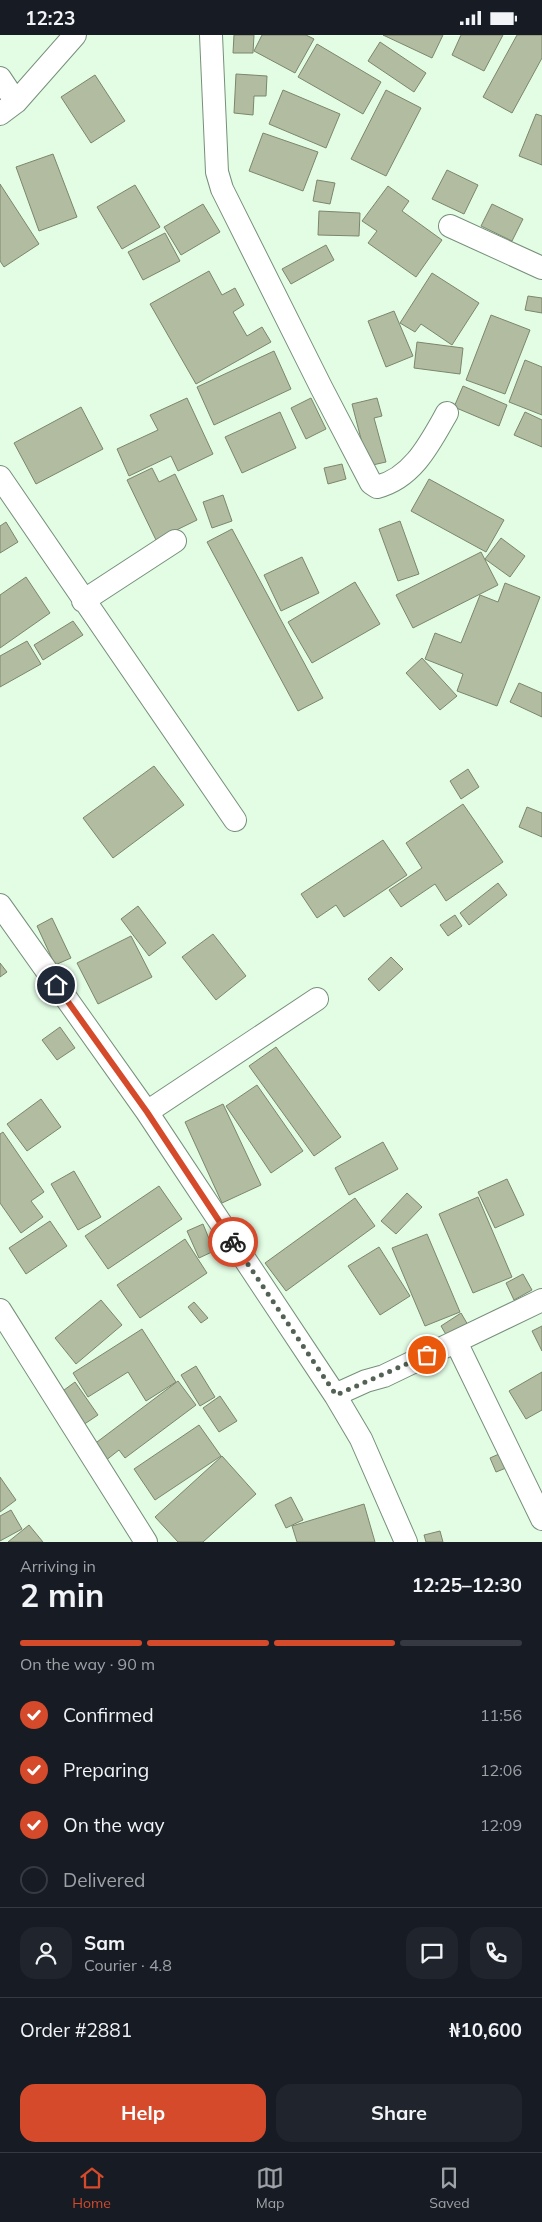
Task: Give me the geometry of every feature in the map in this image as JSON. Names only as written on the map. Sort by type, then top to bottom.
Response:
[{"type":"street","points":[[8,108],[75,35]]},
{"type":"street","points":[[211,35],[217,172],[222,189],[320,387],[372,483],[377,487],[400,477],[425,452],[447,413]]},
{"type":"street","points":[[0,78],[8,108]]},
{"type":"street","points":[[450,226],[542,268]]},
{"type":"street","points":[[0,477],[83,601],[235,820]]},
{"type":"street","points":[[83,601],[175,541]]},
{"type":"street","points":[[0,905],[147,1112],[336,1395],[361,1439],[406,1542]]},
{"type":"street","points":[[147,1112],[317,999]]},
{"type":"street","points":[[336,1395],[366,1381],[384,1376],[542,1300]]},
{"type":"street","points":[[0,1310],[146,1542]]},
{"type":"street","points":[[456,1342],[542,1519]]},
{"type":"building","points":[[234,35],[254,35],[253,53],[233,53]]},
{"type":"building","points":[[262,35],[306,35],[314,39],[295,73],[254,51]]},
{"type":"building","points":[[383,35],[443,35],[432,58]]},
{"type":"building","points":[[461,35],[503,35],[484,71],[452,55]]},
{"type":"building","points":[[517,35],[542,35],[542,58],[512,113],[483,97]]},
{"type":"building","points":[[380,42],[426,73],[414,92],[368,61]]},
{"type":"building","points":[[317,44],[381,82],[363,114],[298,77]]},
{"type":"building","points":[[236,74],[267,76],[266,96],[254,96],[253,115],[234,113]]},
{"type":"building","points":[[95,75],[125,121],[91,143],[61,97]]},
{"type":"building","points":[[283,90],[340,114],[326,148],[269,124]]},
{"type":"building","points":[[386,90],[421,108],[386,176],[351,159]]},
{"type":"building","points":[[536,114],[542,116],[542,165],[519,156]]},
{"type":"building","points":[[263,133],[318,152],[303,191],[249,171]]},
{"type":"building","points":[[53,154],[77,217],[39,231],[16,167]]},
{"type":"building","points":[[447,170],[478,185],[464,214],[432,199]]},
{"type":"building","points":[[317,180],[335,183],[330,204],[313,201]]},
{"type":"building","points":[[0,184],[39,244],[4,267],[0,261]]},
{"type":"building","points":[[135,185],[160,227],[122,249],[97,207]]},
{"type":"building","points":[[388,186],[409,201],[402,211],[442,240],[416,277],[368,243],[377,231],[362,221]]},
{"type":"building","points":[[203,204],[220,232],[181,255],[164,227]]},
{"type":"building","points":[[492,204],[523,219],[512,241],[481,226]]},
{"type":"building","points":[[319,211],[360,213],[359,236],[318,235]]},
{"type":"building","points":[[165,233],[180,261],[143,280],[128,252]]},
{"type":"building","points":[[326,245],[334,260],[291,284],[282,269]]},
{"type":"building","points":[[209,271],[222,295],[235,288],[244,305],[233,312],[247,336],[262,327],[271,342],[196,384],[150,304]]},
{"type":"building","points":[[432,273],[479,303],[452,345],[421,324],[415,332],[400,323]]},
{"type":"building","points":[[528,296],[542,298],[542,313],[525,310]]},
{"type":"building","points":[[394,311],[413,356],[386,367],[368,321]]},
{"type":"building","points":[[491,315],[530,330],[505,394],[466,380]]},
{"type":"building","points":[[417,342],[463,348],[460,374],[414,368]]},
{"type":"building","points":[[274,351],[291,389],[214,425],[197,387]]},
{"type":"building","points":[[525,360],[542,367],[542,415],[509,402]]},
{"type":"building","points":[[463,386],[507,405],[499,426],[454,407]]},
{"type":"building","points":[[187,398],[213,454],[178,471],[171,456],[129,476],[117,449],[158,430],[150,415]]},
{"type":"building","points":[[311,398],[326,429],[306,439],[291,408]]},
{"type":"building","points":[[377,398],[382,416],[374,418],[386,462],[368,466],[352,404]]},
{"type":"building","points":[[81,407],[103,449],[36,484],[14,443]]},
{"type":"building","points":[[280,412],[296,448],[242,473],[225,437]]},
{"type":"building","points":[[525,412],[542,420],[542,447],[514,435]]},
{"type":"building","points":[[342,464],[346,479],[328,484],[324,468]]},
{"type":"building","points":[[152,468],[159,482],[175,474],[197,520],[156,540],[127,480]]},
{"type":"building","points":[[429,479],[504,520],[486,552],[411,511]]},
{"type":"building","points":[[223,495],[232,521],[212,528],[203,502]]},
{"type":"building","points":[[400,521],[419,574],[398,581],[379,529]]},
{"type":"building","points":[[6,522],[18,542],[0,553],[0,526]]},
{"type":"building","points":[[232,529],[323,698],[298,711],[207,542]]},
{"type":"building","points":[[501,538],[525,556],[510,577],[485,559]]},
{"type":"building","points":[[481,552],[498,585],[413,628],[396,595]]},
{"type":"building","points":[[302,557],[319,593],[281,611],[264,575]]},
{"type":"building","points":[[26,577],[50,613],[0,648],[0,595]]},
{"type":"building","points":[[355,582],[380,624],[312,663],[288,622]]},
{"type":"building","points":[[505,583],[540,597],[497,706],[457,691],[463,674],[425,659],[435,633],[461,643],[480,595],[498,602]]},
{"type":"building","points":[[73,621],[83,635],[43,660],[34,645]]},
{"type":"building","points":[[27,641],[41,664],[0,687],[0,656]]},
{"type":"building","points":[[422,658],[457,696],[440,710],[406,673]]},
{"type":"building","points":[[519,683],[542,693],[542,717],[510,702]]},
{"type":"building","points":[[154,766],[184,805],[113,858],[83,818]]},
{"type":"building","points":[[468,769],[479,787],[461,799],[450,781]]},
{"type":"building","points":[[463,804],[503,862],[446,901],[435,884],[401,907],[389,890],[422,868],[406,843]]},
{"type":"building","points":[[527,807],[542,813],[542,837],[519,827]]},
{"type":"building","points":[[383,840],[407,875],[344,917],[336,905],[317,918],[301,894]]},
{"type":"building","points":[[498,883],[507,895],[469,925],[460,913]]},
{"type":"building","points":[[138,906],[166,943],[149,956],[121,919]]},
{"type":"building","points":[[455,915],[462,926],[448,936],[440,925]]},
{"type":"building","points":[[52,918],[71,958],[55,965],[37,926]]},
{"type":"building","points":[[213,934],[246,976],[216,1000],[182,957]]},
{"type":"building","points":[[131,936],[152,977],[98,1004],[77,963]]},
{"type":"building","points":[[391,957],[403,969],[379,991],[368,979]]},
{"type":"building","points":[[0,963],[7,972],[0,977]]},
{"type":"building","points":[[60,1027],[75,1048],[57,1060],[42,1040]]},
{"type":"building","points":[[276,1047],[341,1137],[314,1156],[249,1066]]},
{"type":"building","points":[[257,1085],[303,1151],[271,1173],[226,1106]]},
{"type":"building","points":[[41,1099],[61,1127],[27,1151],[7,1124]]},
{"type":"building","points":[[223,1104],[261,1185],[222,1203],[185,1122]]},
{"type":"building","points":[[3,1132],[44,1192],[31,1201],[43,1217],[21,1233],[0,1203],[0,1134]]},
{"type":"building","points":[[383,1142],[398,1169],[349,1195],[335,1168]]},
{"type":"building","points":[[74,1171],[101,1217],[78,1230],[51,1184]]},
{"type":"building","points":[[507,1179],[524,1215],[495,1228],[478,1192]]},
{"type":"building","points":[[159,1186],[182,1219],[108,1269],[85,1236]]},
{"type":"building","points":[[407,1193],[422,1207],[396,1234],[381,1221]]},
{"type":"building","points":[[478,1197],[512,1277],[473,1293],[439,1214]]},
{"type":"building","points":[[355,1198],[375,1226],[286,1291],[265,1263]]},
{"type":"building","points":[[50,1221],[67,1246],[26,1274],[9,1248]]},
{"type":"building","points":[[203,1224],[214,1251],[199,1258],[187,1231]]},
{"type":"building","points":[[427,1234],[460,1312],[425,1326],[392,1248]]},
{"type":"building","points":[[185,1239],[207,1273],[140,1318],[117,1285]]},
{"type":"building","points":[[379,1247],[410,1296],[380,1315],[348,1266]]},
{"type":"building","points":[[523,1274],[532,1290],[514,1300],[506,1283]]},
{"type":"building","points":[[101,1300],[122,1325],[76,1364],[55,1338]]},
{"type":"building","points":[[194,1302],[208,1318],[201,1323],[188,1307]]},
{"type":"building","points":[[461,1313],[468,1325],[448,1338],[441,1326]]},
{"type":"building","points":[[542,1326],[542,1351],[532,1331]]},
{"type":"building","points":[[142,1329],[176,1382],[146,1401],[128,1372],[88,1397],[73,1373]]},
{"type":"building","points":[[196,1366],[215,1397],[200,1406],[181,1375]]},
{"type":"building","points":[[542,1372],[542,1410],[526,1419],[509,1391]]},
{"type":"building","points":[[178,1381],[196,1405],[125,1458],[119,1450],[105,1461],[93,1445]]},
{"type":"building","points":[[75,1382],[98,1415],[83,1425],[60,1393]]},
{"type":"building","points":[[220,1396],[237,1421],[219,1432],[203,1408]]},
{"type":"building","points":[[199,1425],[221,1456],[155,1500],[134,1469]]},
{"type":"building","points":[[499,1454],[506,1468],[496,1472],[490,1458]]},
{"type":"building","points":[[222,1456],[256,1494],[203,1542],[178,1542],[155,1517]]},
{"type":"building","points":[[0,1477],[16,1500],[0,1512]]},
{"type":"building","points":[[291,1497],[303,1520],[286,1528],[275,1505]]},
{"type":"building","points":[[364,1504],[375,1542],[297,1542],[292,1526]]},
{"type":"building","points":[[11,1510],[22,1529],[0,1541],[0,1516]]},
{"type":"building","points":[[29,1525],[43,1542],[8,1542]]},
{"type":"building","points":[[440,1531],[443,1542],[426,1542],[424,1535]]},
{"type":"way so far","points":[[233,1242],[336,1395],[366,1381],[384,1376],[427,1355]]},
{"type":"route","points":[[56,985],[147,1112],[233,1242]]}]
